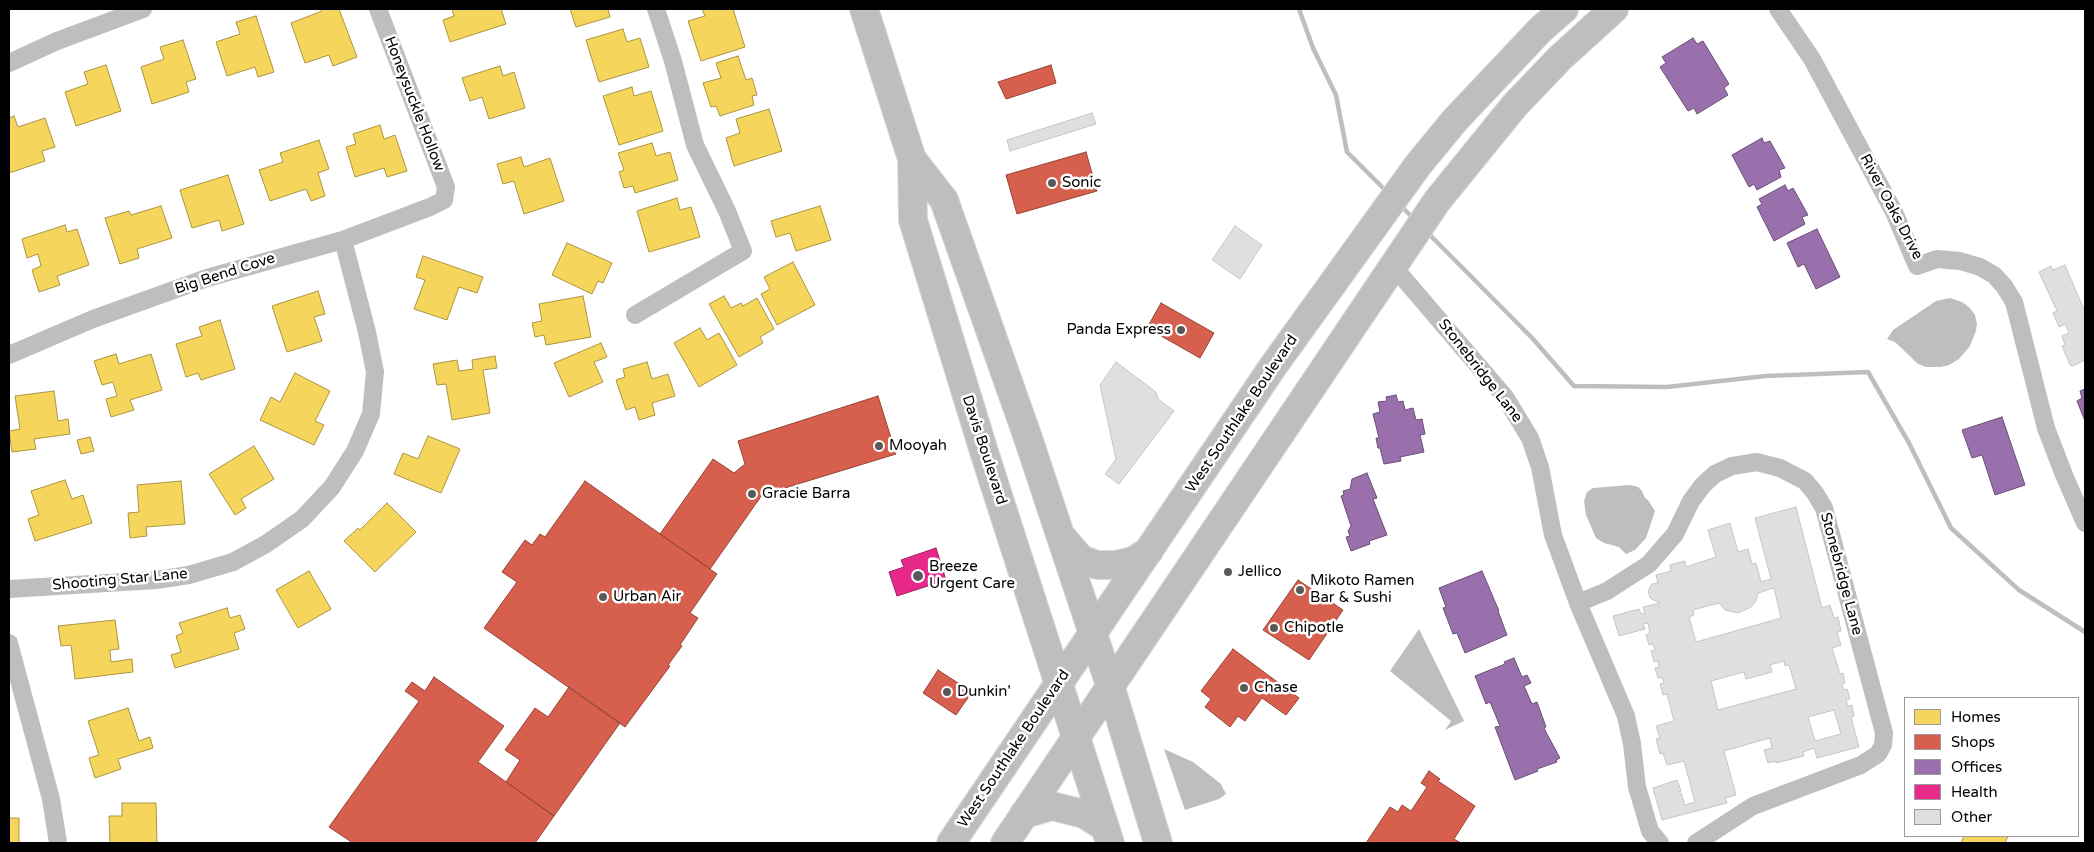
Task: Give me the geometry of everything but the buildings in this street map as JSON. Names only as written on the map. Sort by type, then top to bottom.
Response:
[{"type":"main road","name":"Davis Boulevard","points":[[864,9],[912,159],[913,220],[985,455],[1107,835]]},
{"type":"main road","name":"West Southlake Boulevard","points":[[951,843],[1274,365],[1418,165],[1455,120],[1531,40],[1564,9]]},
{"type":"main road","points":[[1005,843],[1437,201],[1516,105],[1560,58],[1614,9]]},
{"type":"main road","name":"Davis Boulevard","points":[[912,159],[944,200],[1027,435],[1110,685],[1158,843]]},
{"type":"main road","points":[[1059,533],[1080,559],[1097,565],[1116,565],[1133,561],[1149,551]]},
{"type":"main road","points":[[1024,814],[1052,806],[1084,814],[1107,835]]},
{"type":"street","points":[[9,63],[57,41],[143,9]]},
{"type":"street","name":"Honeysuckle Hollow","points":[[378,9],[446,186],[444,200]]},
{"type":"street","points":[[635,315],[743,251],[727,211],[695,145],[673,61],[656,9]]},
{"type":"street","name":"River Oaks Drive","points":[[1778,9],[1812,59],[1894,212],[1918,266],[1937,259],[1960,261],[1980,267],[1994,275],[2014,302],[2046,428],[2085,523]]},
{"type":"street","name":"Big Bend Cove","points":[[9,355],[93,319],[207,278],[342,240],[444,200]]},
{"type":"street","name":"Shooting Star Lane","points":[[9,589],[156,580],[189,574],[233,562],[266,544],[302,519],[332,487],[356,451],[372,414],[375,372],[367,332],[342,240]]},
{"type":"street","name":"Stonebridge Lane","points":[[1397,260],[1491,380],[1523,425],[1537,453],[1553,535],[1578,603],[1626,716],[1632,744],[1637,787],[1650,831],[1660,843]]},
{"type":"street","name":"Stonebridge Lane","points":[[1578,603],[1607,591],[1649,564],[1675,534],[1691,501],[1703,485],[1716,474],[1732,466],[1757,462],[1769,464],[1793,474],[1805,481],[1824,508],[1884,733],[1883,745],[1878,754],[1861,765],[1753,806],[1696,843]]},
{"type":"street","points":[[9,643],[51,799],[58,843]]},
{"type":"shaded area","points":[[1950,298],[1962,302],[1969,307],[1975,315],[1977,324],[1970,346],[1959,359],[1941,367],[1926,367],[1918,364],[1895,342],[1887,339],[1893,330],[1936,301]]},
{"type":"shaded area","points":[[1630,485],[1638,487],[1642,491],[1655,511],[1646,538],[1635,550],[1626,554],[1619,547],[1604,543],[1596,538],[1586,515],[1584,501],[1587,492],[1593,488]]},
{"type":"shaded area","points":[[1419,629],[1464,721],[1445,730],[1451,721],[1390,671]]},
{"type":"shaded area","points":[[1164,749],[1193,762],[1221,784],[1226,794],[1219,799],[1185,810]]},
{"type":"waterway","points":[[1299,9],[1313,48],[1336,95],[1347,152],[1388,193]]},
{"type":"waterway","points":[[1401,206],[1415,220]]},
{"type":"waterway","points":[[1427,232],[1533,339],[1574,386],[1667,387],[1765,376],[1868,372],[1909,443],[1951,528],[2019,590],[2085,632]]},
{"type":"place","name":"Sonic","points":[[1052,183]]},
{"type":"place","name":"Panda Express","points":[[1181,330]]},
{"type":"place","name":"Mooyah","points":[[879,446]]},
{"type":"place","name":"Gracie Barra","points":[[752,494]]},
{"type":"place","name":"Jellico","points":[[1228,572]]},
{"type":"place","name":"Breeze Urgent Care","points":[[918,576]]},
{"type":"place","name":"Mikoto Ramen Bar & Sushi","points":[[1300,590]]},
{"type":"place","name":"Urban Air","points":[[603,597]]},
{"type":"place","name":"Chipotle","points":[[1274,628]]},
{"type":"place","name":"Chase","points":[[1244,688]]},
{"type":"place","name":"Dunkin'","points":[[947,692]]}]
